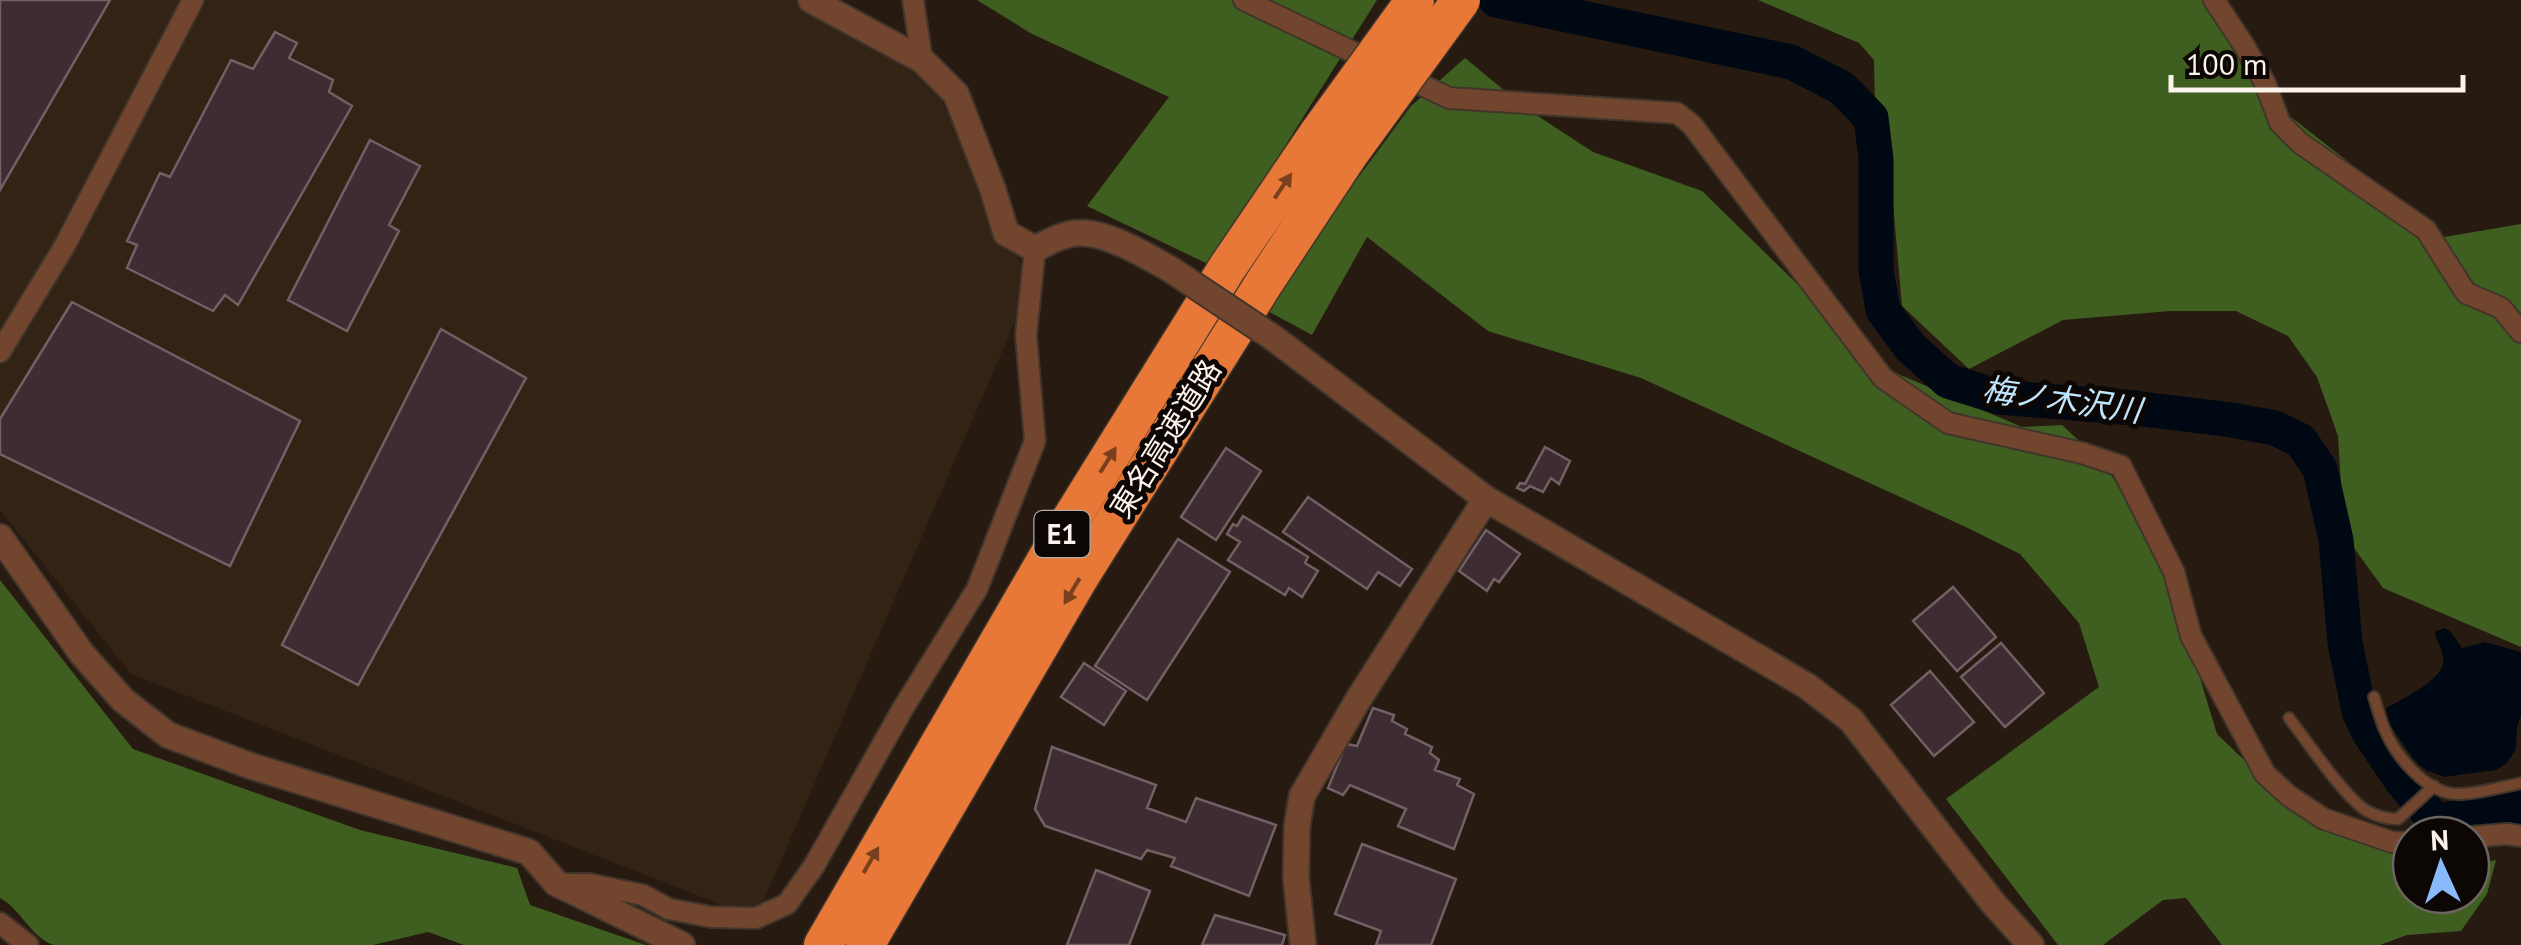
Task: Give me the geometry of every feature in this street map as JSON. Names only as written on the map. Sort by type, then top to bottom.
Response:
[{"type":"highway","name":"東名高速道路","points":[[865,945],[1079,578],[1264,282],[1334,144],[1415,0]]},
{"type":"highway","name":"東名高速道路","points":[[823,945],[1053,548],[1228,268],[1461,0]]},
{"type":"street","points":[[0,352],[64,247],[193,0]]},
{"type":"street","points":[[811,0],[922,60],[956,94],[1006,233],[1034,249]]},
{"type":"street","points":[[914,0],[922,60]]},
{"type":"street","points":[[1244,0],[1449,98],[1677,113],[1692,125],[1883,378],[1948,423],[2082,452],[2122,466],[2174,572],[2191,636],[2265,774],[2324,819],[2391,839]]},
{"type":"street","points":[[2214,0],[2265,82],[2280,124],[2300,143],[2426,230],[2466,293],[2501,308],[2521,332]]},
{"type":"street","points":[[1034,249],[1083,232],[1131,247],[1170,269],[1275,338],[1486,499],[1828,701],[1851,720],[1992,904],[2031,945]]},
{"type":"street","points":[[556,883],[589,884],[643,895],[669,909],[712,917],[756,918],[787,904],[814,866],[902,710],[978,589],[1035,442],[1026,335],[1034,249]]},
{"type":"street","points":[[1303,945],[1296,878],[1302,796],[1486,499]]},
{"type":"street","points":[[0,536],[82,654],[122,700],[168,735],[251,766],[530,852],[556,883],[682,945]]},
{"type":"street","points":[[2491,836],[2521,836]]},
{"type":"street","points":[[0,923],[28,945]]},
{"type":"lane","points":[[2374,697],[2384,729],[2420,778],[2455,794],[2521,783]]},
{"type":"lane","points":[[2289,718],[2355,802],[2371,814],[2391,819]]},
{"type":"lane","points":[[2402,815],[2434,786]]},
{"type":"shaded area","points":[[0,0],[828,0],[922,60],[1031,285],[756,918],[131,674],[0,510]]},
{"type":"shaded area","points":[[2444,628],[2462,648],[2485,642],[2521,652],[2521,716],[2515,751],[2496,770],[2444,777],[2426,770],[2414,760],[2388,722],[2386,708],[2419,689],[2440,670],[2443,654],[2435,632]]},
{"type":"green space","points":[[977,0],[1377,0],[1210,265],[1087,206],[1169,97],[1032,34]]},
{"type":"green space","points":[[1758,0],[2216,0],[2272,102],[2444,237],[2521,224],[2521,647],[2383,588],[2354,548],[2342,501],[2338,436],[2317,377],[2288,336],[2236,311],[2170,311],[2063,320],[1969,369],[1902,306],[1890,168],[1875,111],[1874,60],[1859,43]]},
{"type":"green space","points":[[1465,58],[1527,109],[1593,152],[1702,191],[1882,367],[2022,427],[2062,425],[2103,463],[2161,550],[2217,734],[2311,824],[2391,850],[2391,915],[2472,915],[2461,931],[2407,935],[2380,945],[2222,945],[2186,898],[2163,900],[2103,945],[2058,945],[1946,799],[2099,687],[2079,623],[2020,554],[1641,378],[1488,331],[1367,237],[1312,335],[1262,308],[1411,106]]},
{"type":"green space","points":[[0,580],[133,749],[360,830],[517,868],[530,905],[646,945],[464,945],[428,932],[373,945],[54,945],[46,941],[0,898]]},
{"type":"building","points":[[0,0],[110,0],[0,190]]},
{"type":"building","points":[[275,32],[297,43],[289,58],[333,80],[329,92],[352,106],[238,305],[225,295],[213,311],[127,268],[137,245],[127,241],[160,173],[170,177],[231,60],[253,69]]},
{"type":"building","points":[[370,140],[420,166],[389,225],[399,231],[347,331],[288,300]]},
{"type":"building","points":[[72,302],[300,421],[230,566],[0,454],[0,419]]},
{"type":"building","points":[[441,329],[526,378],[358,685],[282,645]]},
{"type":"building","points":[[1545,447],[1570,461],[1559,484],[1551,478],[1543,492],[1530,486],[1524,491],[1517,488],[1520,483],[1525,484]]},
{"type":"building","points":[[1226,448],[1261,471],[1216,540],[1181,517]]},
{"type":"building","points":[[1308,497],[1412,569],[1400,586],[1378,572],[1367,589],[1283,532]]},
{"type":"building","points":[[1243,516],[1308,557],[1305,563],[1318,571],[1302,597],[1289,588],[1285,595],[1228,560],[1240,542],[1227,534]]},
{"type":"building","points":[[1486,530],[1520,554],[1487,591],[1459,571]]},
{"type":"building","points":[[1178,539],[1230,572],[1147,700],[1095,666]]},
{"type":"building","points":[[1953,587],[1996,637],[1957,671],[1913,621]]},
{"type":"building","points":[[2001,643],[2044,693],[2005,727],[1961,677]]},
{"type":"building","points":[[1084,663],[1126,691],[1104,725],[1061,697]]},
{"type":"building","points":[[1930,671],[1974,722],[1934,756],[1891,705]]},
{"type":"building","points":[[1373,708],[1394,715],[1392,721],[1407,729],[1405,734],[1432,747],[1430,753],[1439,760],[1435,770],[1460,779],[1457,785],[1474,794],[1454,849],[1398,826],[1406,809],[1350,785],[1343,795],[1328,788],[1346,744],[1357,746]]},
{"type":"building","points":[[1052,747],[1156,785],[1147,808],[1186,822],[1196,798],[1276,825],[1249,896],[1171,866],[1175,858],[1147,850],[1141,859],[1045,826],[1035,809]]},
{"type":"building","points":[[1362,844],[1456,879],[1431,945],[1376,945],[1381,931],[1335,914]]},
{"type":"building","points":[[1096,870],[1150,891],[1129,945],[1067,945]]},
{"type":"building","points":[[1215,915],[1285,935],[1282,945],[1202,945]]},
{"type":"waterway","name":"梅ノ木沢川","points":[[1496,0],[1791,62],[1842,88],[1871,118],[1876,159],[1876,270],[1883,310],[1910,347],[1948,381],[1999,397],[2232,420],[2275,428],[2301,441],[2320,469],[2336,540],[2345,643],[2359,711],[2368,731],[2435,821],[2521,808]]}]
